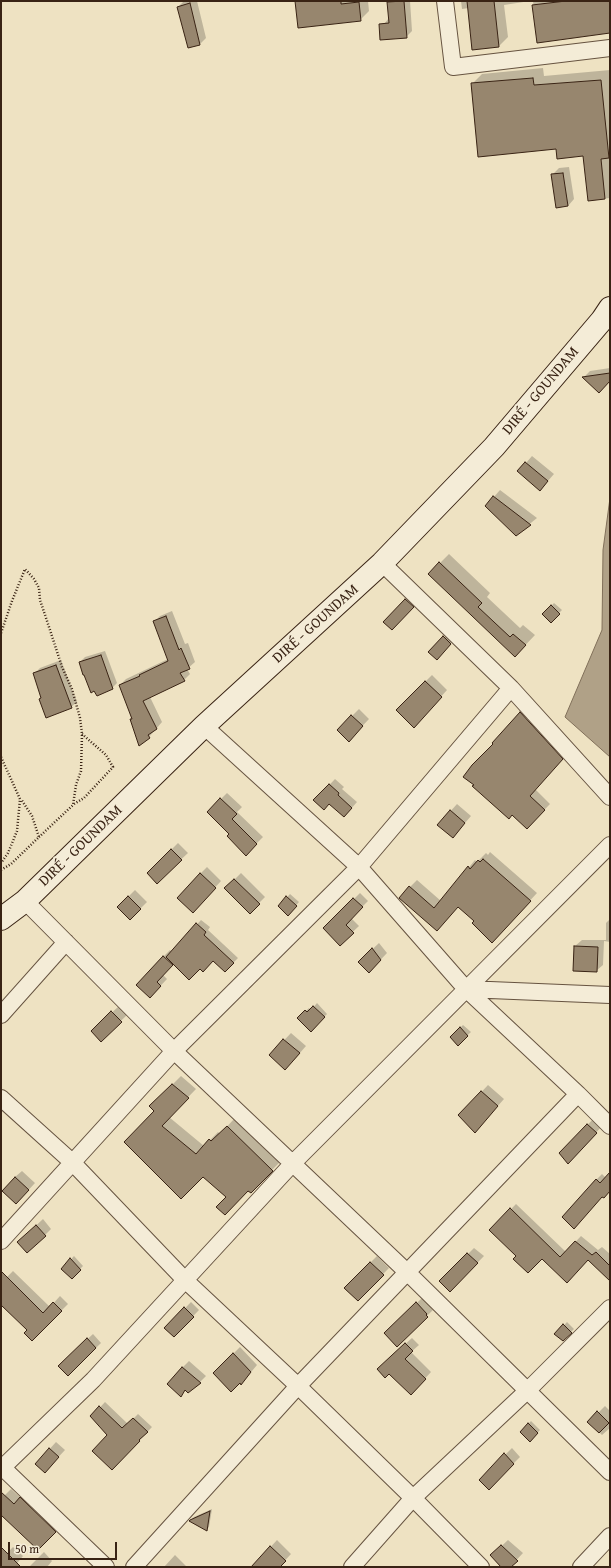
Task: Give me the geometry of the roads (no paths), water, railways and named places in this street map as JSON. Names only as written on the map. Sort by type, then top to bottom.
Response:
[{"type":"main road","name":"DIRÉ - GOUNDAM","points":[[1,919],[25,900],[204,726],[382,563],[494,447],[607,316]]},
{"type":"street","points":[[445,1],[453,67],[610,48]]},
{"type":"street","points":[[382,563],[511,688],[610,796]]},
{"type":"street","points":[[1,1241],[174,1051],[359,867],[511,688]]},
{"type":"street","points":[[204,726],[359,867],[466,989],[610,1126]]},
{"type":"street","points":[[106,1567],[2,1468],[93,1380],[293,1163],[610,845]]},
{"type":"street","points":[[25,900],[174,1051],[407,1272],[610,1472]]},
{"type":"street","points":[[1,1015],[66,942]]},
{"type":"street","points":[[466,989],[610,995]]},
{"type":"street","points":[[134,1567],[298,1386],[578,1094]]},
{"type":"street","points":[[1,1098],[72,1162],[185,1280],[298,1386],[413,1498],[481,1567]]},
{"type":"street","points":[[352,1567],[413,1498],[528,1390],[610,1308]]},
{"type":"street","points":[[582,1567],[610,1536]]}]
